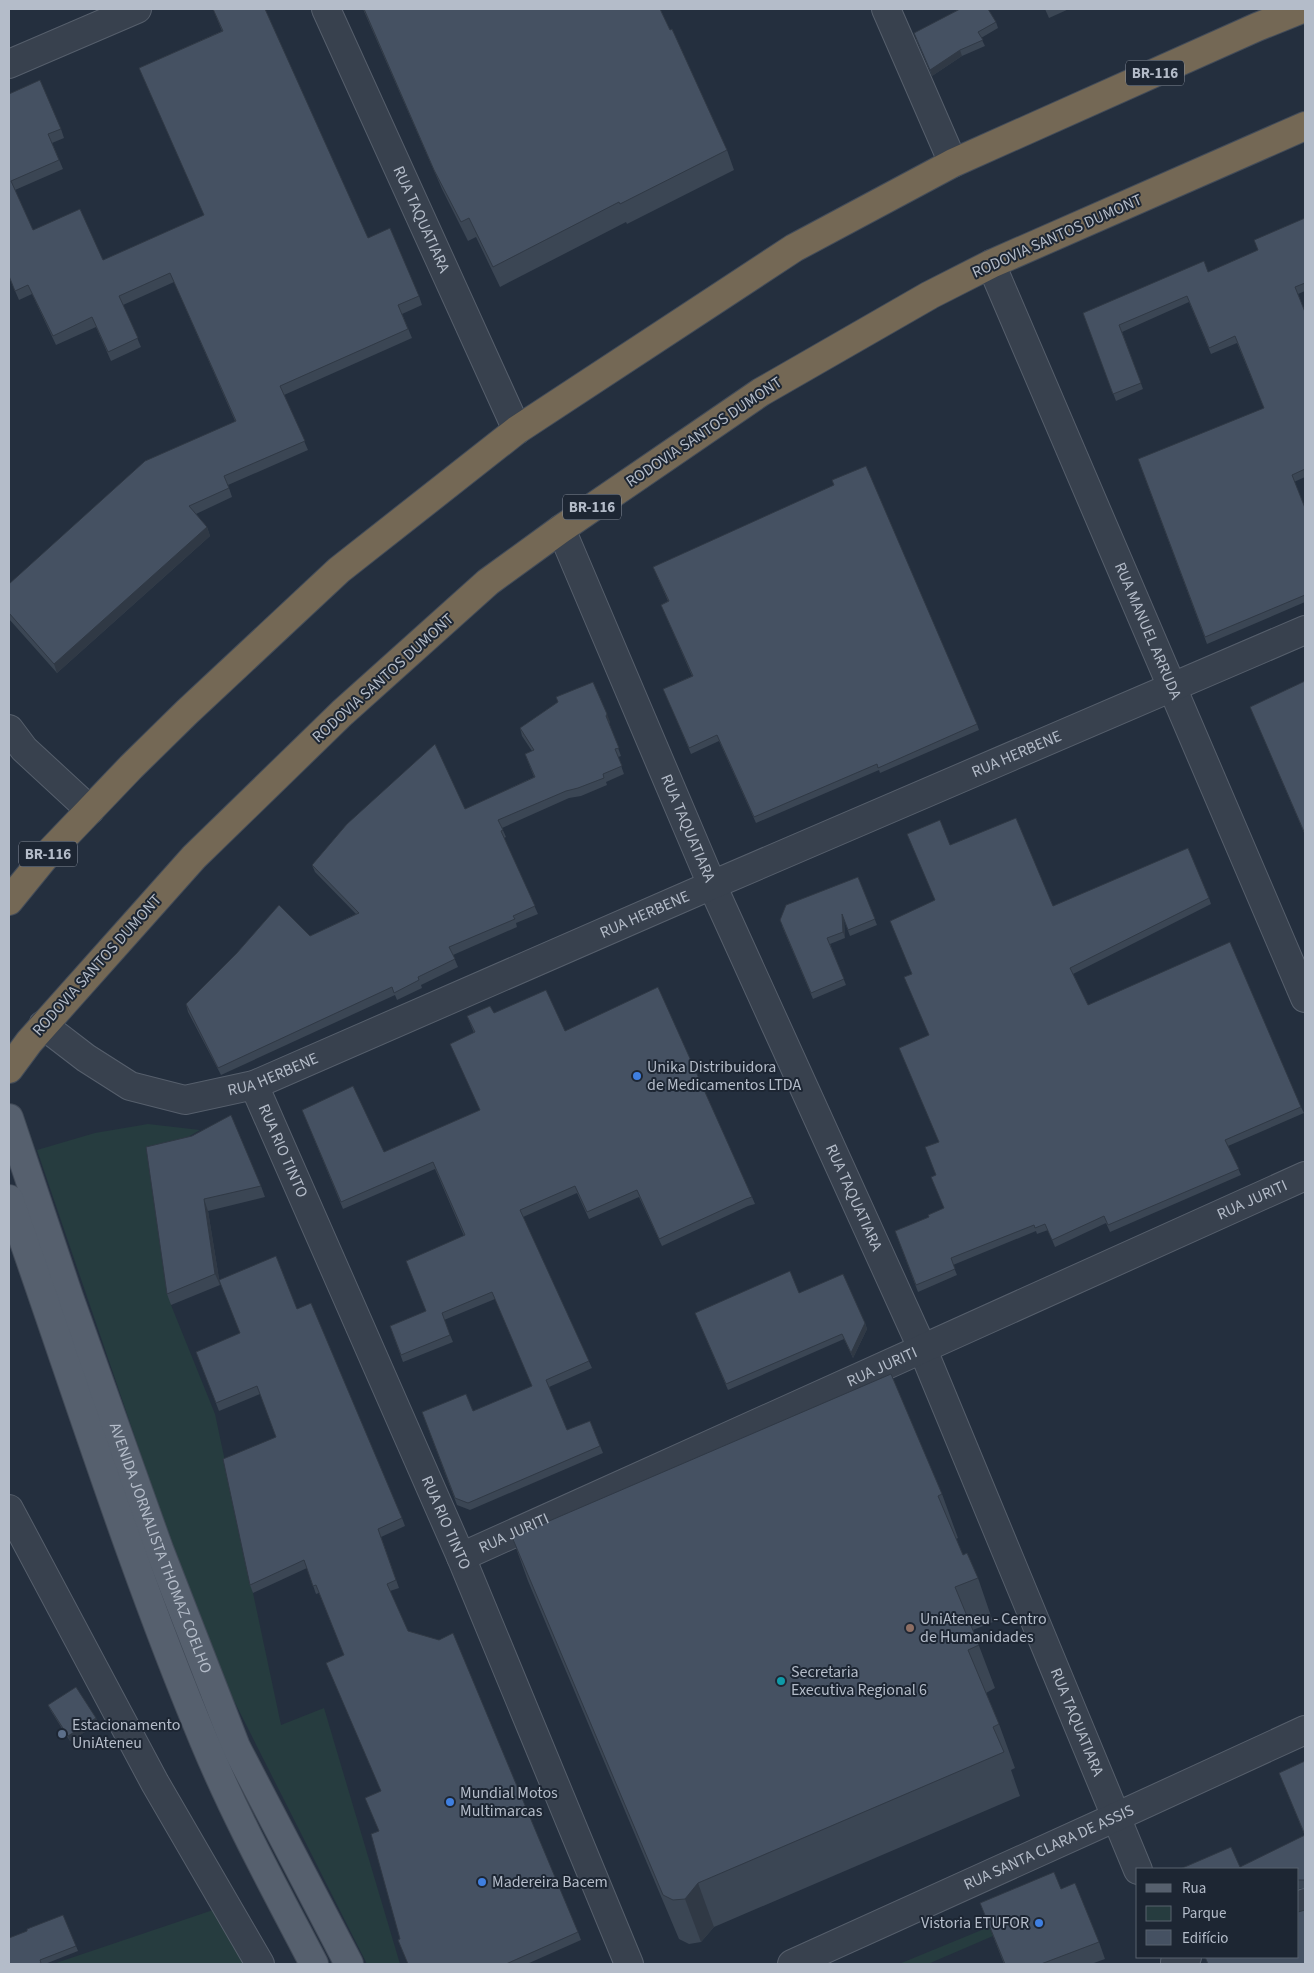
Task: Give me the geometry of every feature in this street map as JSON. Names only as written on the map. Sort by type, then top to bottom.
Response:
[{"type":"highway","name":"BR-116","points":[[9,901],[44,858],[187,712],[339,570],[517,430],[794,248],[953,163],[1257,27],[1302,9]]},
{"type":"highway","name":"RODOVIA SANTOS DUMONT","points":[[9,1068],[43,1026],[194,856],[342,713],[488,582],[561,529],[761,392],[930,295],[991,264],[1305,126]]},
{"type":"main road","name":"AVENIDA JORNALISTA THOMAZ COELHO","points":[[9,1118],[57,1301],[157,1627],[190,1708],[239,1818],[314,1964]]},
{"type":"main road","name":"AVENIDA JORNALISTA THOMAZ COELHO","points":[[9,1199],[57,1301],[159,1549],[236,1747],[349,1964]]},
{"type":"street","points":[[9,64],[137,9]]},
{"type":"street","name":"RUA TAQUATIARA","points":[[326,9],[517,430]]},
{"type":"street","points":[[886,9],[953,163]]},
{"type":"street","name":"RUA MANUEL ARRUDA","points":[[991,264],[1305,998]]},
{"type":"street","name":"RUA TAQUATIARA","points":[[561,529],[712,885],[923,1350],[1137,1868]]},
{"type":"street","name":"RUA HERBENE","points":[[43,1026],[86,1058],[130,1086],[185,1100],[254,1084],[1305,630]]},
{"type":"street","points":[[9,729],[24,749],[90,810]]},
{"type":"street","name":"RUA RIO TINTO","points":[[254,1084],[460,1557],[629,1964]]},
{"type":"street","name":"RUA JURITI","points":[[460,1557],[923,1350],[1305,1176]]},
{"type":"street","points":[[9,1510],[155,1782],[260,1964]]},
{"type":"street","name":"RUA SANTA CLARA DE ASSIS","points":[[792,1964],[1305,1730]]},
{"type":"green space","points":[[148,1124],[200,1130],[150,1159],[171,1305],[215,1414],[281,1725],[324,1708],[400,1964],[367,1964],[225,1683],[168,1534],[37,1150],[95,1133]]},
{"type":"green space","points":[[222,1907],[254,1964],[53,1964]]},
{"type":"green space","points":[[989,1927],[993,1936],[928,1964],[899,1964]]},
{"type":"building","points":[[213,9],[265,9],[368,238],[390,228],[419,296],[398,305],[408,329],[280,386],[305,441],[224,476],[229,488],[189,506],[207,527],[54,664],[9,613],[9,584],[145,461],[236,421],[170,273],[119,296],[138,338],[108,352],[92,317],[53,336],[28,285],[15,291],[9,276],[9,94],[40,80],[61,129],[48,134],[59,160],[11,181],[33,230],[80,209],[103,260],[204,215],[139,68],[223,31]]},
{"type":"building","points":[[364,9],[660,9],[670,30],[672,29],[727,150],[620,204],[619,202],[493,267],[469,218],[461,222],[434,170]]},
{"type":"building","points":[[960,9],[988,9],[996,22],[978,32],[983,40],[960,50],[930,70],[914,33]]},
{"type":"building","points":[[1305,218],[1305,283],[1295,287],[1305,312],[1305,469],[1292,475],[1305,508],[1305,595],[1205,637],[1138,459],[1264,408],[1235,336],[1209,348],[1187,296],[1119,325],[1141,383],[1113,394],[1083,313],[1204,261],[1208,272],[1258,250],[1254,240]]},
{"type":"building","points":[[866,466],[977,724],[878,768],[877,764],[754,817],[717,735],[689,748],[663,689],[693,676],[661,605],[669,601],[653,567],[834,485],[832,480]]},
{"type":"building","points":[[1305,681],[1305,834],[1250,707]]},
{"type":"building","points":[[593,682],[619,748],[615,749],[622,766],[603,774],[604,778],[566,791],[498,820],[503,830],[501,831],[535,906],[513,916],[515,919],[449,947],[455,959],[418,977],[419,980],[394,993],[392,987],[218,1068],[186,1004],[236,954],[279,905],[310,936],[359,913],[312,865],[347,824],[435,744],[465,809],[535,777],[525,754],[534,750],[520,728],[558,702],[556,697]]},
{"type":"building","points":[[1016,818],[1053,906],[1188,848],[1209,898],[1070,968],[1088,1005],[1230,942],[1301,1107],[1225,1140],[1239,1169],[1108,1225],[1104,1216],[1052,1240],[1045,1224],[1035,1228],[1034,1225],[951,1258],[955,1269],[916,1285],[895,1231],[929,1217],[928,1215],[944,1208],[931,1177],[936,1175],[925,1147],[939,1142],[899,1048],[929,1035],[904,977],[912,974],[890,921],[935,900],[907,834],[940,820],[950,845]]},
{"type":"building","points":[[858,877],[875,919],[848,930],[842,914],[843,932],[827,938],[844,979],[811,993],[780,920],[786,905]]},
{"type":"building","points":[[658,987],[752,1197],[659,1239],[637,1190],[587,1212],[575,1186],[520,1210],[589,1361],[546,1380],[567,1430],[590,1421],[600,1446],[468,1503],[455,1498],[422,1412],[466,1394],[473,1411],[532,1386],[492,1292],[442,1313],[450,1335],[401,1355],[390,1326],[426,1311],[406,1261],[465,1235],[433,1162],[341,1202],[302,1110],[353,1086],[384,1152],[480,1110],[450,1044],[475,1032],[467,1016],[490,1006],[494,1013],[546,990],[565,1031]]},
{"type":"building","points":[[231,1115],[261,1186],[204,1199],[215,1274],[167,1294],[146,1147],[192,1136]]},
{"type":"building","points":[[276,1256],[297,1309],[311,1303],[402,1518],[378,1529],[396,1580],[387,1584],[408,1631],[439,1640],[453,1633],[578,1932],[506,1964],[408,1964],[398,1940],[400,1939],[371,1834],[379,1831],[365,1798],[381,1791],[326,1663],[344,1655],[316,1585],[313,1586],[304,1560],[250,1585],[223,1459],[276,1437],[257,1386],[216,1403],[196,1352],[240,1333],[219,1280]]},
{"type":"building","points":[[790,1271],[799,1293],[843,1274],[865,1323],[851,1353],[842,1334],[726,1384],[695,1313]]},
{"type":"building","name":"Secretaria Executiva Regional 6","points":[[891,1374],[942,1494],[938,1496],[963,1555],[967,1553],[978,1578],[955,1587],[979,1645],[968,1650],[999,1724],[993,1727],[1004,1752],[698,1883],[685,1899],[673,1900],[663,1895],[512,1537]]},
{"type":"building","points":[[76,1687],[96,1718],[68,1736],[48,1705]]},
{"type":"building","points":[[1305,1761],[1305,1835],[1279,1773]]},
{"type":"building","points":[[1305,1835],[1305,1880],[1299,1880],[1299,1868],[1182,1868],[1231,1847],[1240,1867]]},
{"type":"building","name":"Vistoria ETUFOR","points":[[1054,1872],[1061,1889],[1075,1883],[1099,1942],[1041,1964],[1005,1964],[980,1903]]},
{"type":"building","points":[[1305,1910],[1305,1964],[1208,1964],[1205,1958],[1299,1958],[1299,1912]]},
{"type":"building","points":[[63,1915],[76,1946],[40,1960],[41,1963],[9,1964],[9,1938]]},
{"type":"place","name":"Unika Distribuidora de Medicamentos LTDA","points":[[637,1076]]},
{"type":"place","name":"UniAteneu - Centro de Humanidades","points":[[910,1628]]},
{"type":"place","name":"Secretaria Executiva Regional 6","points":[[781,1681]]},
{"type":"place","name":"Estacionamento UniAteneu","points":[[62,1734]]},
{"type":"place","name":"Mundial Motos Multimarcas","points":[[450,1802]]},
{"type":"place","name":"Madereira Bacem","points":[[482,1882]]},
{"type":"place","name":"Vistoria ETUFOR","points":[[1039,1923]]}]
